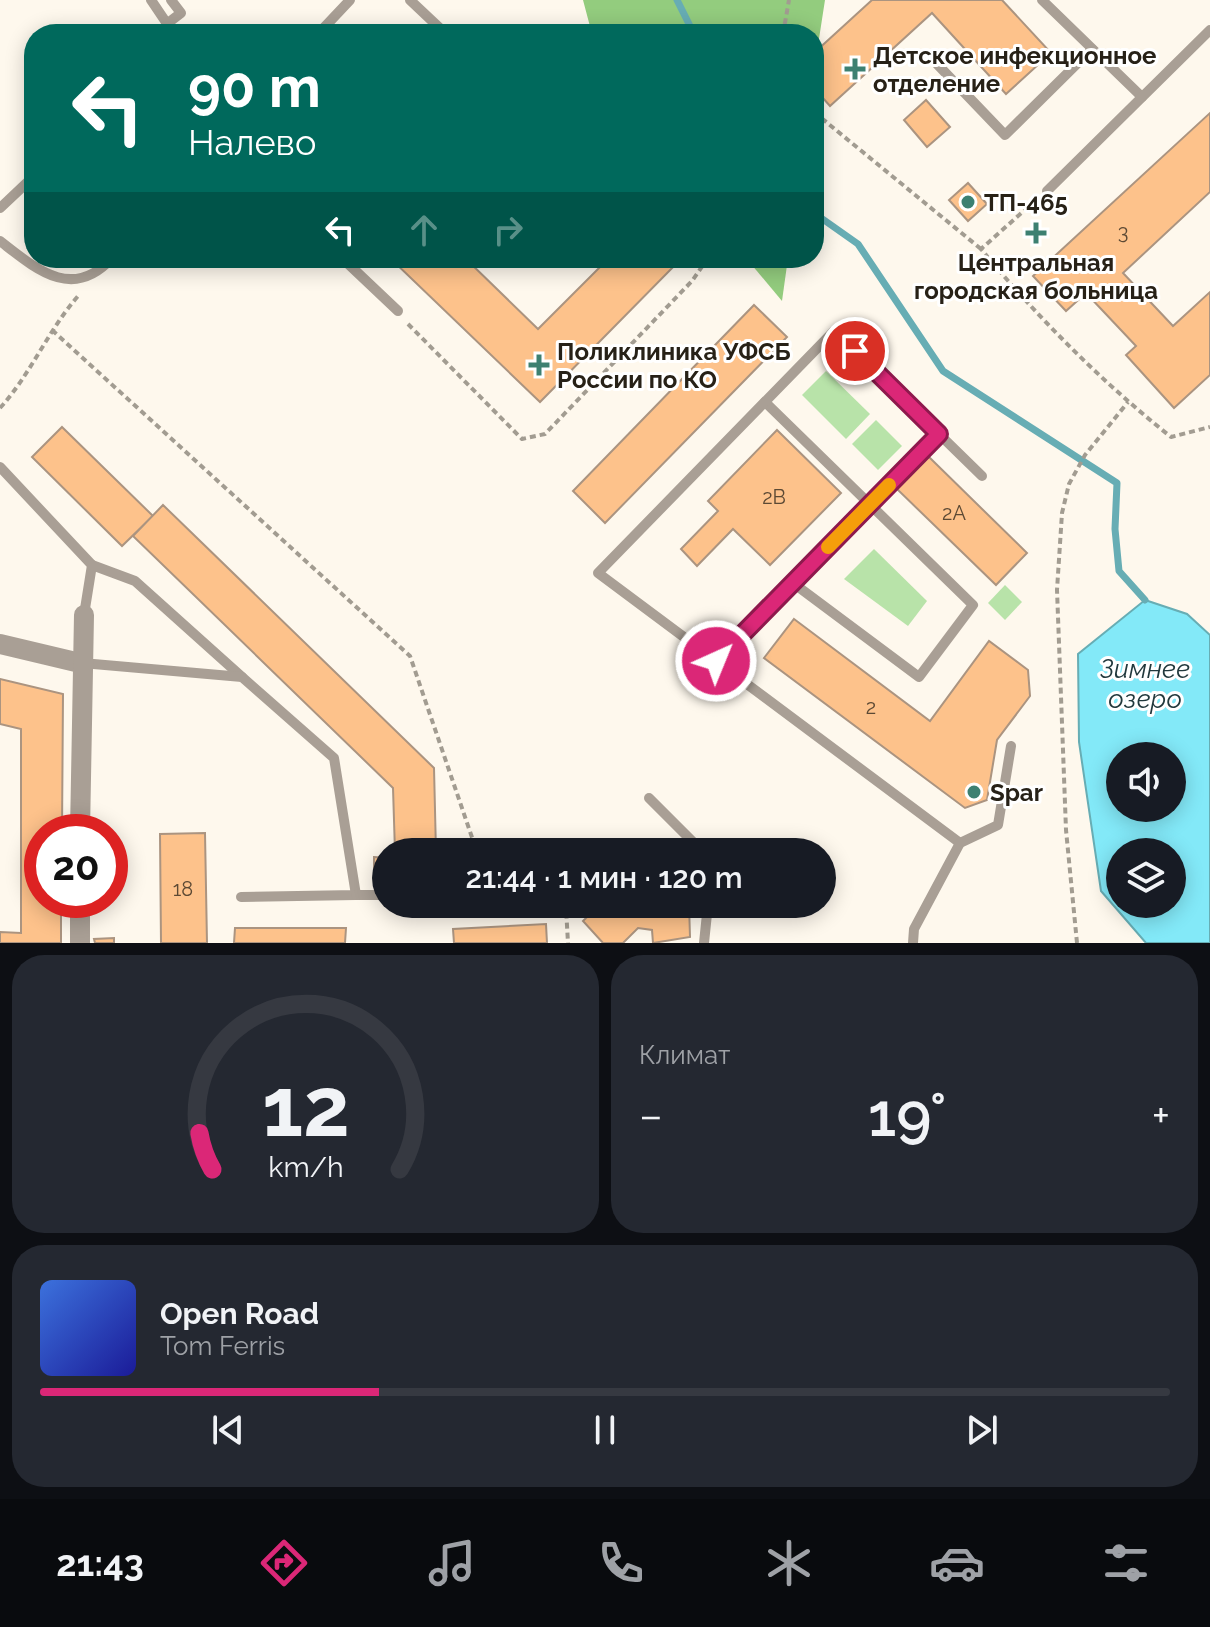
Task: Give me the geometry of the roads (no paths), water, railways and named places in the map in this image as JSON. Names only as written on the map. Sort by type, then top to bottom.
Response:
[{"type":"street","points":[[80,814],[80,663],[84,615]]},
{"type":"street","points":[[0,644],[80,663]]},
{"type":"street","points":[[80,918],[80,943]]},
{"type":"lane","points":[[151,0],[168,23],[181,13],[171,0]]},
{"type":"lane","points":[[327,24],[350,0]]},
{"type":"lane","points":[[410,0],[435,24]]},
{"type":"lane","points":[[1042,0],[1142,97]]},
{"type":"lane","points":[[1047,191],[1210,30]]},
{"type":"lane","points":[[937,64],[1005,135],[1092,49]]},
{"type":"lane","points":[[0,208],[24,185]]},
{"type":"lane","points":[[0,241],[24,259]]},
{"type":"lane","points":[[36,268],[66,281],[84,277],[98,268]]},
{"type":"lane","points":[[353,268],[398,311]]},
{"type":"lane","points":[[960,843],[598,573],[834,331],[982,476]]},
{"type":"lane","points":[[765,402],[973,605],[919,677],[793,583]]},
{"type":"lane","points":[[716,661],[939,434]]},
{"type":"lane","points":[[0,467],[92,565],[135,581],[334,758],[356,895]]},
{"type":"lane","points":[[84,615],[92,565]]},
{"type":"lane","points":[[80,663],[242,677]]},
{"type":"lane","points":[[913,943],[914,929],[960,843],[998,825],[1011,746]]},
{"type":"lane","points":[[649,798],[689,838]]},
{"type":"lane","points":[[241,897],[372,895]]},
{"type":"lane","points":[[704,943],[707,918]]},
{"type":"water","name":"Зимнее озеро","points":[[1145,600],[1187,614],[1210,635],[1210,943],[1146,943],[1124,918],[1186,918],[1186,838],[1106,838],[1106,897],[1101,891],[1079,742],[1078,654]]},
{"type":"waterway","points":[[677,0],[689,24]]},
{"type":"waterway","points":[[824,220],[858,244],[943,371],[1117,483],[1115,529],[1119,571],[1145,600]]},
{"type":"place","name":"Детское инфекционное отделение","points":[[855,69]]},
{"type":"place","name":"ТП-465","points":[[968,202]]},
{"type":"place","name":"Центральная городская больница","points":[[1036,233]]},
{"type":"place","name":"Поликлиника УФСБ России по КО","points":[[539,365]]},
{"type":"place","name":"Spar","points":[[974,792]]}]
